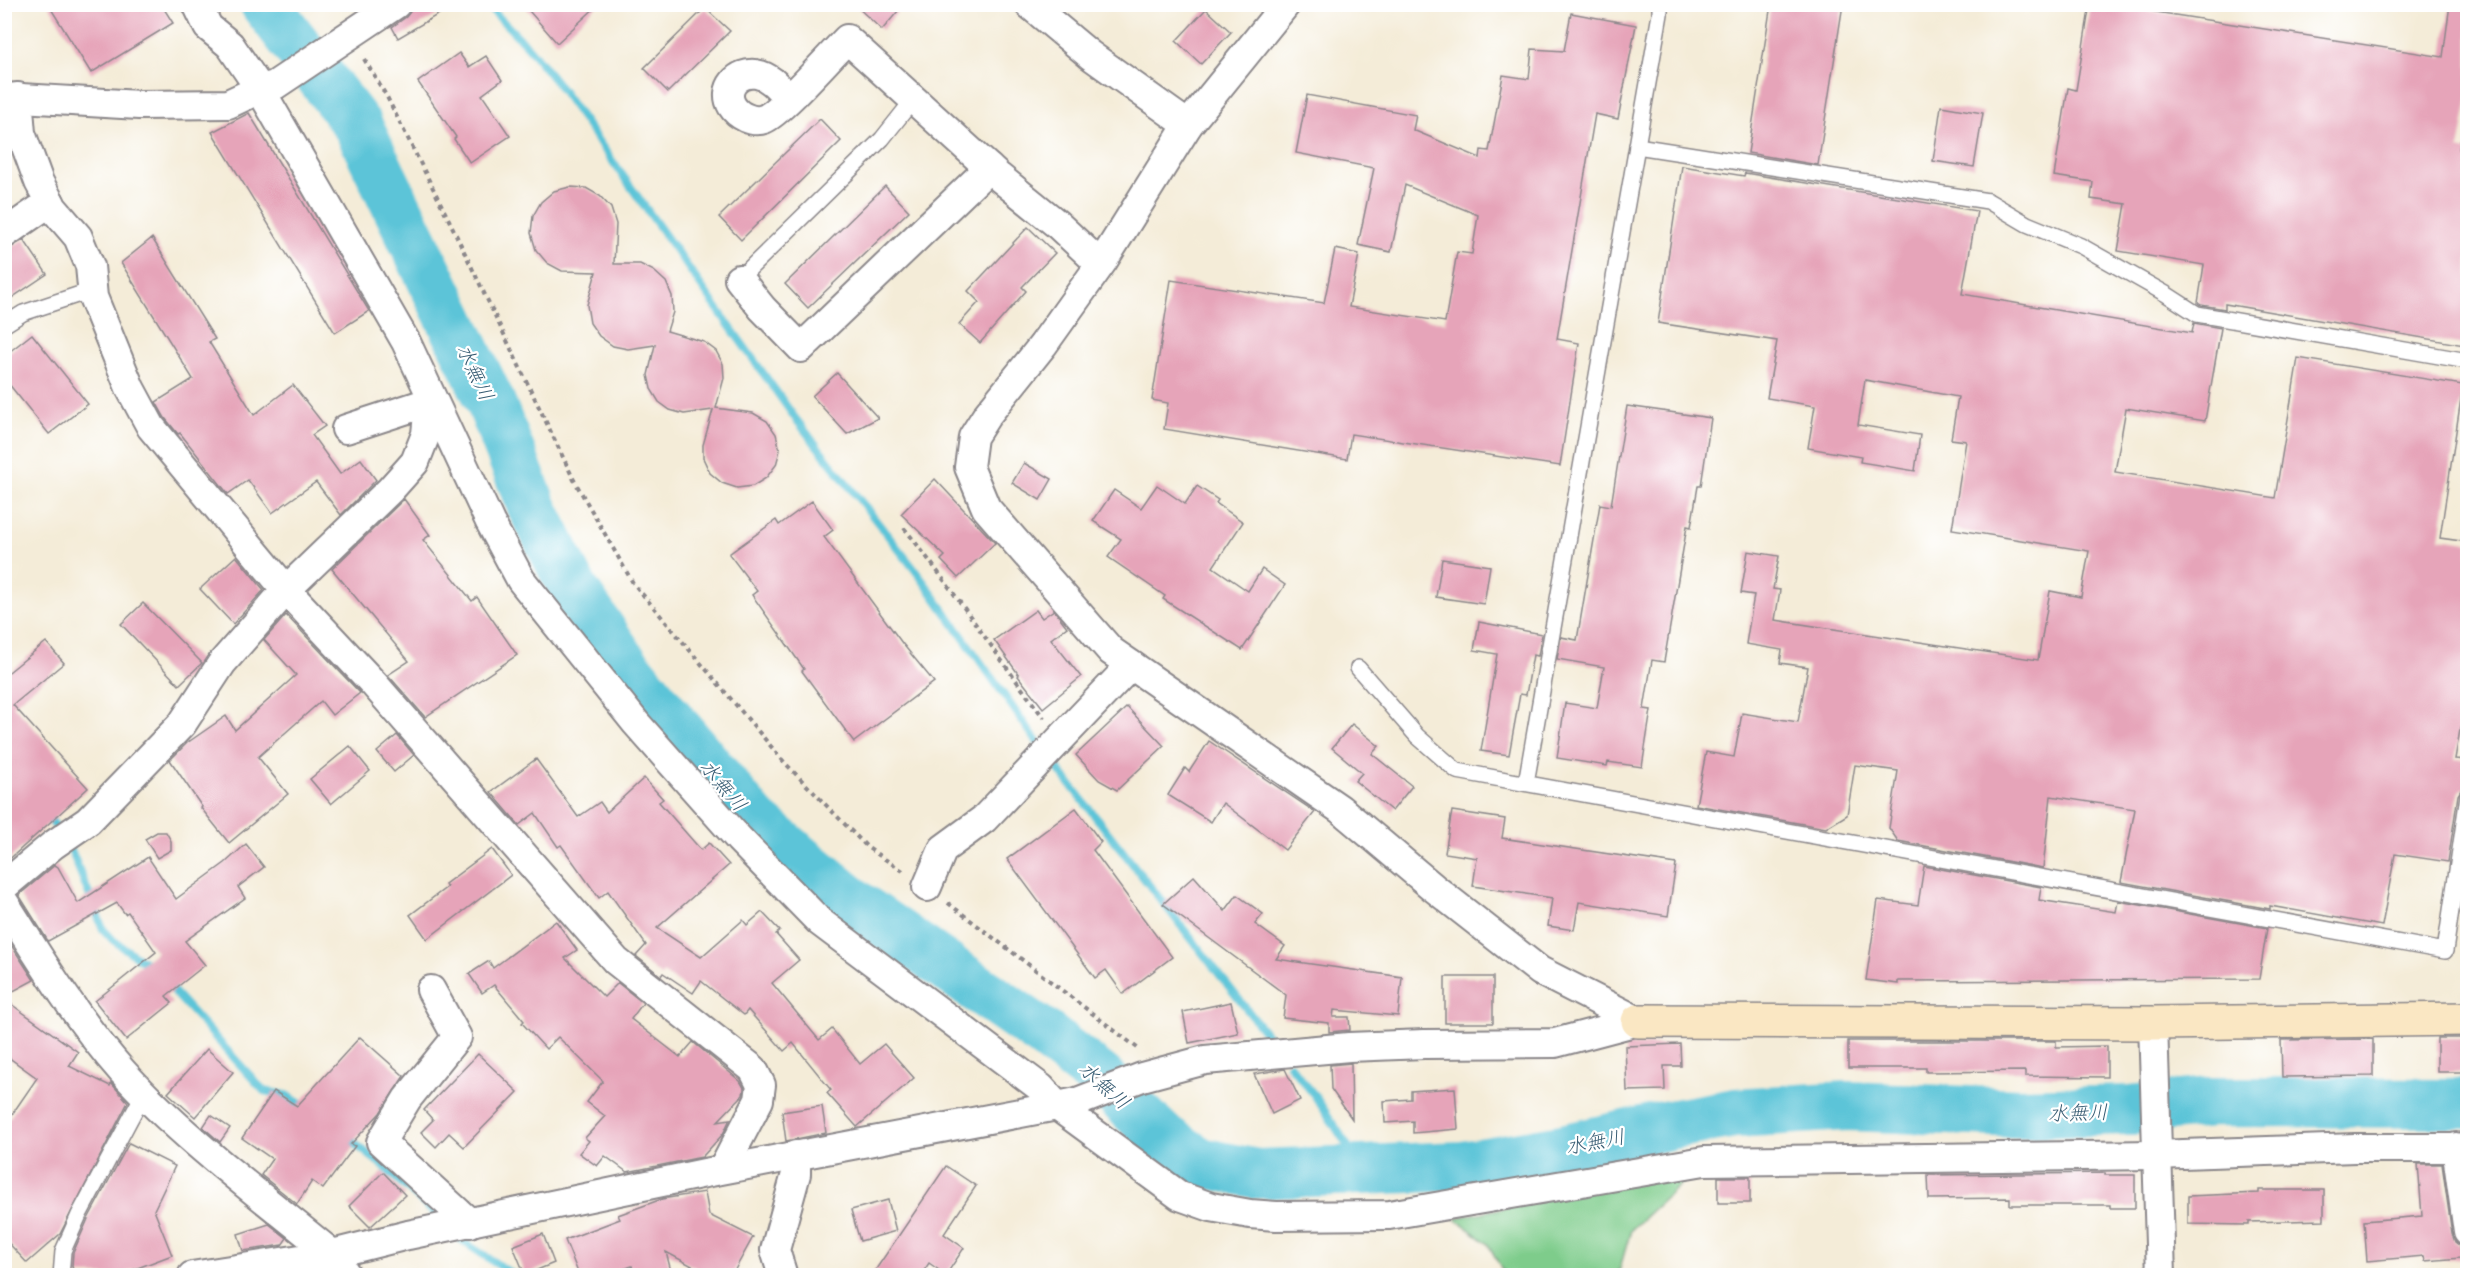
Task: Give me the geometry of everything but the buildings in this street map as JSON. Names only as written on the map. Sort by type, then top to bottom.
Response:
[{"type":"street","points":[[197,4],[208,27],[230,45],[267,87],[406,342],[490,522],[521,580],[652,741],[739,839],[820,922],[1041,1088],[1067,1104],[1180,1197],[1211,1207],[1276,1216],[1389,1215],[1704,1161],[2155,1155],[2462,1147],[2468,1232]]},
{"type":"street","points":[[396,4],[267,87],[228,104],[139,105],[11,97],[39,182],[50,202],[78,237],[90,266],[93,297],[130,388],[151,427],[286,590],[374,684],[616,961],[753,1069],[761,1085],[759,1100],[723,1169]]},
{"type":"street","points":[[1029,4],[1090,55],[1188,125]]},
{"type":"street","points":[[1286,4],[1188,125],[1100,264],[1042,345],[987,415],[973,437],[969,467],[986,508],[1111,651],[1340,809],[1434,888],[1540,970],[1638,1021]]},
{"type":"street","points":[[788,98],[847,39],[989,168],[1057,224],[1100,264]]},
{"type":"street","points":[[739,279],[762,308],[801,348],[989,168]]},
{"type":"street","points":[[4,234],[50,202]]},
{"type":"street","points":[[345,429],[430,397]]},
{"type":"street","points":[[4,886],[88,821],[182,724],[222,663],[286,590],[390,490],[415,462],[426,434],[430,397]]},
{"type":"street","points":[[927,886],[943,849],[984,819],[1131,665]]},
{"type":"street","points":[[4,902],[55,983],[121,1070],[188,1134],[340,1265]]},
{"type":"street","points":[[431,990],[457,1037],[407,1099],[381,1142],[470,1223]]},
{"type":"street","points":[[192,1275],[340,1265],[470,1223],[723,1169],[1067,1104],[1154,1074],[1205,1060],[1349,1047],[1555,1043],[1638,1021],[2153,1023],[2468,1019]]},
{"type":"street","points":[[2153,1023],[2160,1275]]},
{"type":"street","points":[[783,1275],[775,1250],[796,1174],[796,1155]]},
{"type":"lane","points":[[1526,783],[1660,4]]},
{"type":"lane","points":[[739,279],[882,139],[913,100]]},
{"type":"lane","points":[[1637,146],[1988,201],[2027,224],[2081,246],[2197,314],[2468,361]]},
{"type":"lane","points":[[4,325],[23,313],[92,290]]},
{"type":"lane","points":[[1358,668],[1417,736],[1457,771],[2445,951],[2468,796]]},
{"type":"lane","points":[[62,1275],[63,1251],[79,1215],[144,1093]]},
{"type":"path","points":[[331,4],[345,38],[387,97],[574,480],[633,583],[793,772],[868,848],[927,886],[1154,1074]]},
{"type":"path","points":[[904,528],[947,581],[1007,670],[1051,749]]},
{"type":"green space","points":[[1698,1168],[1631,1230],[1618,1275],[1505,1275],[1488,1244],[1455,1218]]},
{"type":"waterway","name":"水無川","points":[[265,4],[358,126],[490,401],[533,509],[572,587],[624,664],[752,819],[855,904],[1044,1034],[1101,1078],[1162,1137],[1200,1162],[1257,1174],[1463,1166],[1563,1149],[1735,1113],[1847,1106],[2020,1113],[2130,1110],[2211,1102],[2468,1103]]},
{"type":"waterway","points":[[486,4],[528,47],[557,83],[795,418],[919,575],[1040,746],[1274,1044]]},
{"type":"waterway","points":[[46,814],[72,852],[103,929],[113,940],[151,967]]},
{"type":"waterway","points":[[166,983],[264,1091],[286,1095],[309,1109]]},
{"type":"waterway","points":[[1290,1065],[1315,1096],[1365,1172]]},
{"type":"waterway","points":[[345,1136],[382,1165],[444,1222]]},
{"type":"waterway","points":[[452,1232],[515,1276]]}]
